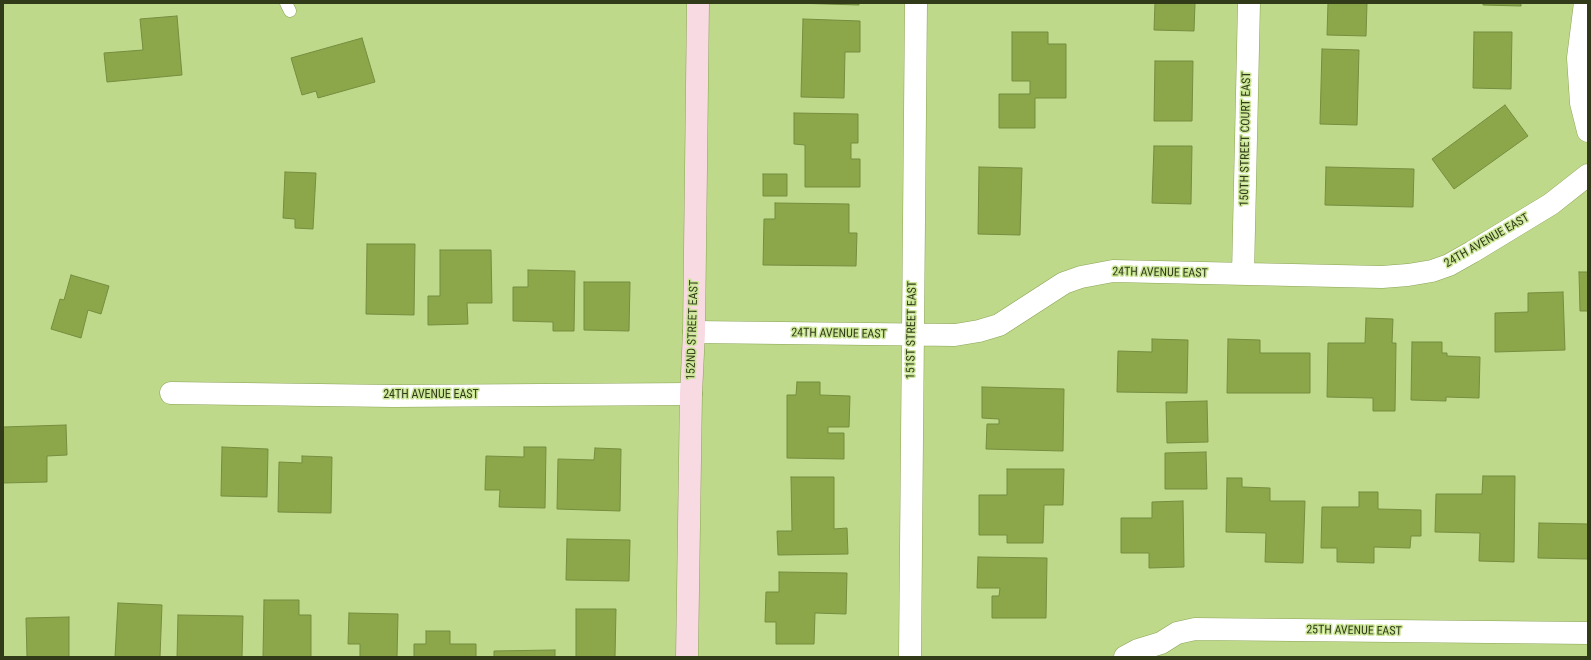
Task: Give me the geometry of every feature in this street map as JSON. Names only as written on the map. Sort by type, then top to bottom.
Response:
[{"type":"main road","name":"152ND STREET EAST","points":[[687,657],[691,394],[694,332],[698,3]]},
{"type":"street","name":"151ST STREET EAST","points":[[910,657],[916,3]]},
{"type":"street","name":"150TH STREET COURT EAST","points":[[1244,274],[1249,3]]},
{"type":"street","points":[[1584,3],[1578,58],[1580,103],[1588,131]]},
{"type":"street","name":"24TH AVENUE EAST","points":[[694,332],[955,335],[999,325],[1064,284],[1081,277],[1113,271],[1382,277],[1432,271],[1449,265],[1551,204],[1588,175]]},
{"type":"street","name":"24TH AVENUE EAST","points":[[171,393],[393,396],[691,394]]},
{"type":"street","name":"25TH AVENUE EAST","points":[[1125,657],[1138,650],[1161,643],[1177,633],[1195,629],[1588,633]]},
{"type":"building","points":[[794,3],[859,3],[859,5]]},
{"type":"building","points":[[1155,3],[1195,3],[1194,31],[1154,30]]},
{"type":"building","points":[[1328,3],[1367,3],[1366,36],[1327,35]]},
{"type":"building","points":[[1483,3],[1521,3],[1521,6],[1483,5]]},
{"type":"building","points":[[177,16],[182,75],[107,82],[104,53],[143,50],[140,19]]},
{"type":"building","points":[[803,19],[860,21],[860,52],[845,52],[844,98],[801,97]]},
{"type":"building","points":[[1012,32],[1048,32],[1048,44],[1066,44],[1066,98],[1035,98],[1035,128],[999,128],[999,94],[1030,94],[1030,81],[1012,81]]},
{"type":"building","points":[[1474,32],[1512,32],[1511,89],[1473,88]]},
{"type":"building","points":[[362,38],[375,82],[318,98],[316,91],[302,95],[291,58]]},
{"type":"building","points":[[1322,49],[1359,50],[1357,125],[1320,124]]},
{"type":"building","points":[[1155,61],[1193,61],[1192,121],[1154,121]]},
{"type":"building","points":[[1505,105],[1528,136],[1454,189],[1432,159]]},
{"type":"building","points":[[794,113],[858,114],[858,143],[851,143],[851,159],[860,159],[860,187],[805,187],[805,145],[794,144]]},
{"type":"building","points":[[1154,146],[1192,146],[1191,204],[1152,203]]},
{"type":"building","points":[[979,167],[1022,168],[1020,235],[978,234]]},
{"type":"building","points":[[1326,167],[1414,169],[1413,207],[1325,205]]},
{"type":"building","points":[[285,172],[316,173],[313,229],[295,228],[295,219],[283,218]]},
{"type":"building","points":[[763,174],[787,174],[787,196],[763,196]]},
{"type":"building","points":[[775,203],[849,204],[849,233],[857,233],[856,266],[763,265],[764,219],[775,219]]},
{"type":"building","points":[[367,244],[415,244],[414,315],[366,314]]},
{"type":"building","points":[[440,250],[491,250],[492,303],[467,303],[468,324],[428,325],[428,296],[440,296]]},
{"type":"building","points":[[528,270],[575,271],[574,331],[553,331],[553,322],[513,321],[513,287],[528,287]]},
{"type":"building","points":[[1579,272],[1588,272],[1588,311],[1580,311]]},
{"type":"building","points":[[71,275],[109,286],[101,314],[88,310],[81,338],[51,329],[60,299],[64,300]]},
{"type":"building","points":[[584,282],[630,282],[629,331],[584,330]]},
{"type":"building","points":[[1563,292],[1565,350],[1495,352],[1495,313],[1528,312],[1528,293]]},
{"type":"building","points":[[1366,318],[1393,319],[1392,343],[1396,343],[1395,411],[1373,411],[1373,398],[1327,397],[1328,343],[1365,343]]},
{"type":"building","points":[[1152,339],[1188,340],[1187,393],[1117,392],[1118,351],[1152,352]]},
{"type":"building","points":[[1228,339],[1260,340],[1260,353],[1310,353],[1310,393],[1227,393]]},
{"type":"building","points":[[1412,342],[1442,342],[1442,353],[1447,353],[1447,356],[1480,357],[1479,398],[1446,397],[1446,401],[1411,400]]},
{"type":"building","points":[[797,382],[820,382],[820,395],[850,396],[849,427],[828,427],[828,433],[844,433],[844,459],[787,458],[787,395],[796,395]]},
{"type":"building","points":[[982,387],[1064,389],[1063,451],[986,449],[987,424],[999,424],[999,419],[982,418]]},
{"type":"building","points":[[1207,401],[1208,442],[1167,443],[1166,402]]},
{"type":"building","points":[[66,425],[67,455],[47,456],[47,482],[3,483],[3,427]]},
{"type":"building","points":[[222,447],[268,449],[267,497],[221,496]]},
{"type":"building","points":[[524,447],[546,447],[545,508],[499,507],[500,490],[485,490],[486,456],[524,457]]},
{"type":"building","points":[[595,448],[621,449],[620,511],[557,509],[558,459],[594,460]]},
{"type":"building","points":[[1206,452],[1207,489],[1165,489],[1165,453]]},
{"type":"building","points":[[302,456],[332,457],[331,513],[278,512],[279,462],[302,463]]},
{"type":"building","points":[[1007,469],[1064,469],[1063,505],[1044,505],[1043,543],[1007,543],[1007,535],[979,535],[979,495],[1007,495]]},
{"type":"building","points":[[1483,476],[1515,476],[1514,562],[1479,561],[1480,533],[1435,532],[1436,494],[1482,494]]},
{"type":"building","points":[[791,477],[834,477],[834,529],[847,528],[848,554],[778,555],[777,531],[792,531]]},
{"type":"building","points":[[1227,478],[1242,478],[1242,487],[1270,488],[1270,501],[1305,501],[1303,563],[1265,562],[1266,533],[1226,532]]},
{"type":"building","points":[[1359,492],[1378,492],[1378,509],[1421,510],[1421,536],[1411,536],[1410,548],[1374,547],[1374,563],[1337,562],[1337,548],[1321,548],[1322,507],[1359,507]]},
{"type":"building","points":[[1183,501],[1184,567],[1149,568],[1149,553],[1121,553],[1121,518],[1152,518],[1152,502]]},
{"type":"building","points":[[1539,523],[1588,524],[1588,559],[1538,558]]},
{"type":"building","points":[[567,539],[630,540],[629,581],[566,580]]},
{"type":"building","points":[[978,557],[1047,558],[1046,618],[992,618],[992,596],[999,596],[1000,588],[977,588]]},
{"type":"building","points":[[779,572],[847,573],[846,614],[815,613],[814,644],[776,644],[776,622],[765,622],[766,592],[779,592]]},
{"type":"building","points":[[264,600],[299,600],[299,615],[311,615],[311,657],[263,657]]},
{"type":"building","points":[[118,603],[162,605],[160,657],[115,657]]},
{"type":"building","points":[[576,609],[616,609],[615,657],[576,657]]},
{"type":"building","points":[[349,613],[398,614],[397,657],[360,657],[360,644],[348,644]]},
{"type":"building","points":[[178,615],[243,616],[242,657],[177,657]]},
{"type":"building","points":[[69,617],[69,657],[27,657],[26,618]]},
{"type":"building","points":[[426,631],[450,631],[450,644],[476,644],[476,657],[414,657],[414,644],[426,644]]},
{"type":"building","points":[[555,650],[555,657],[494,657],[494,651]]}]
